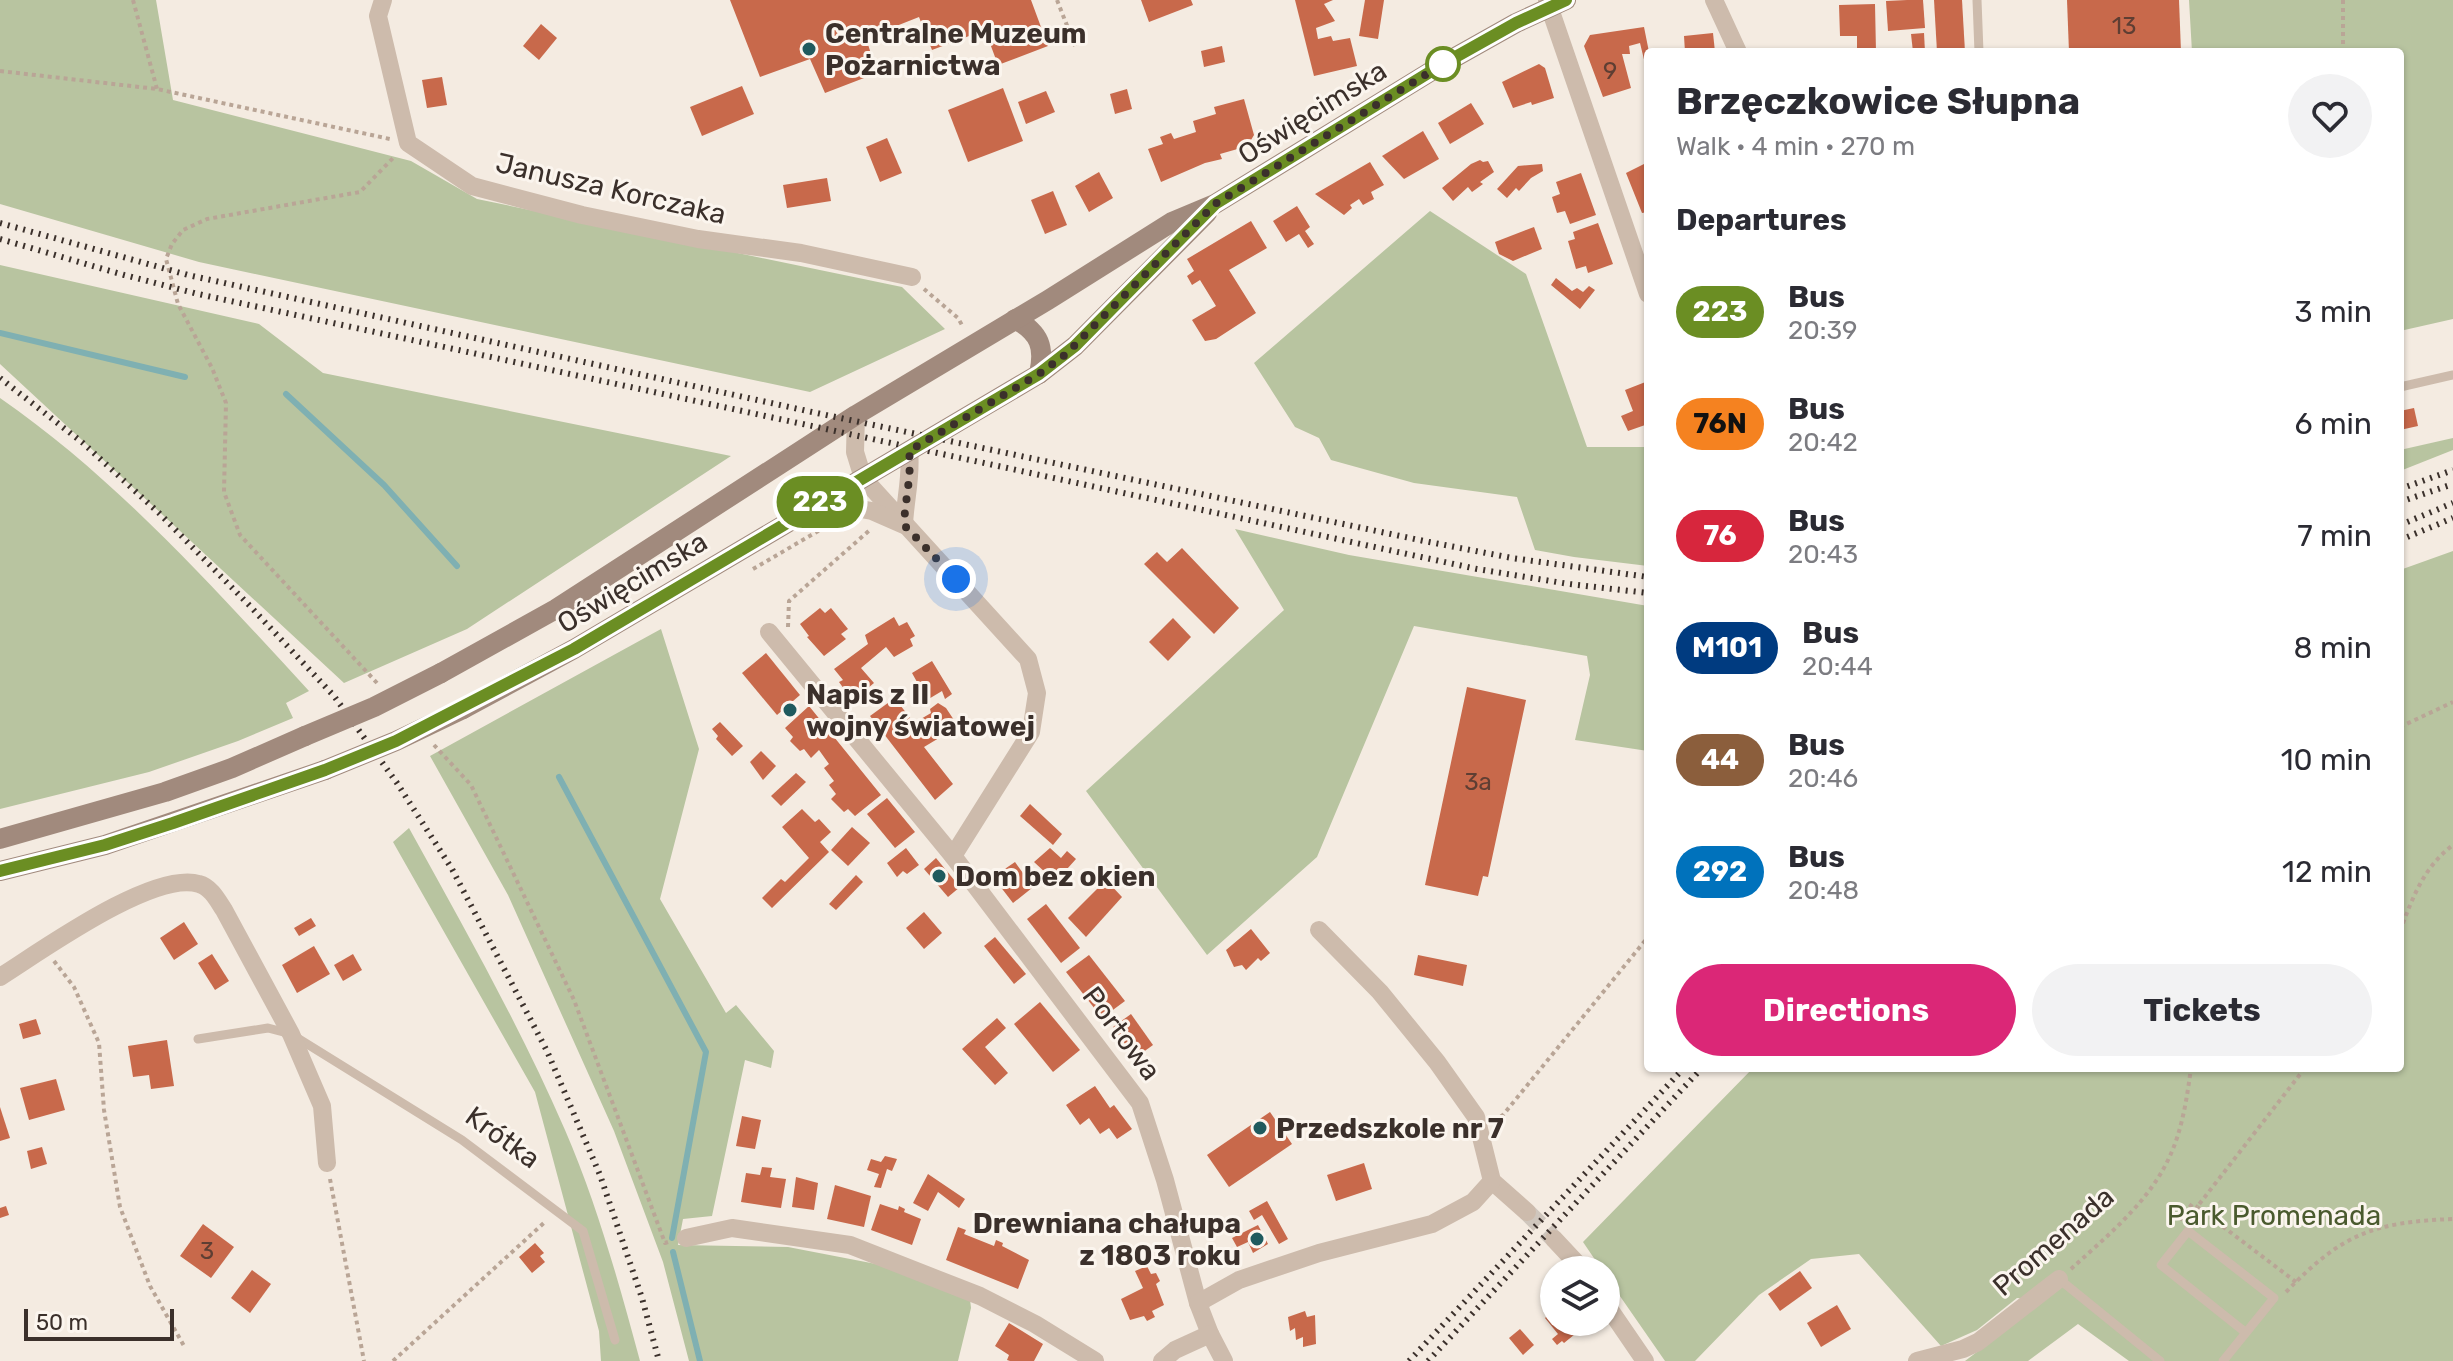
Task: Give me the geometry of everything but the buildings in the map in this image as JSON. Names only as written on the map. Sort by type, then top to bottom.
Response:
[{"type":"main road","name":"Oświęcimska","points":[[0,839],[165,792],[232,768],[374,707],[441,673],[556,609],[856,415],[1172,222],[1215,204],[1443,64],[1555,2]]},
{"type":"main road","name":"Oświęcimska","points":[[0,871],[105,845],[325,770],[463,709],[574,649],[1039,374],[1075,346],[1215,204]]},
{"type":"main road","points":[[1015,319],[1040,340],[1042,358],[1039,374]]},
{"type":"street","points":[[383,0],[378,16],[408,143]]},
{"type":"street","points":[[1714,0],[1736,48]]},
{"type":"street","points":[[1555,2],[1644,281]]},
{"type":"street","name":"Janusza Korczaka","points":[[408,143],[472,186],[582,215],[698,239],[801,253],[912,277]]},
{"type":"street","points":[[856,415],[855,452],[863,478],[1028,659],[1037,693],[1031,732],[953,856]]},
{"type":"street","points":[[904,525],[911,463],[909,451]]},
{"type":"street","points":[[820,502],[872,511],[904,525]]},
{"type":"street","name":"Portowa","points":[[779,631],[1140,1103],[1165,1180],[1198,1303],[1224,1361]]},
{"type":"street","name":"Krótka","points":[[44,949],[119,902],[171,885],[199,883],[213,892],[291,1034],[322,1106],[327,1163]]},
{"type":"street","points":[[1319,930],[1380,992],[1437,1062],[1476,1117],[1492,1181],[1527,1212]]},
{"type":"street","points":[[0,977],[44,949]]},
{"type":"street","points":[[1198,1303],[1239,1280],[1319,1253],[1432,1224],[1473,1202],[1492,1181]]},
{"type":"street","points":[[686,1238],[732,1228],[850,1245],[980,1296],[1035,1324],[1095,1361]]},
{"type":"street","points":[[1554,1239],[1570,1256]]},
{"type":"street","name":"Promenada","points":[[1917,1361],[1978,1342],[2059,1279]]},
{"type":"street","points":[[1620,1324],[1645,1361]]},
{"type":"street","points":[[1162,1361],[1175,1350],[1210,1334]]},
{"type":"lane","points":[[1977,0],[1979,48]]},
{"type":"lane","points":[[2404,386],[2453,375]]},
{"type":"lane","name":"Krótka","points":[[198,1039],[268,1028],[291,1034],[462,1140],[583,1231],[615,1340]]},
{"type":"lane","points":[[2223,1361],[2274,1298],[2188,1231],[2161,1265],[2245,1332]]},
{"type":"lane","points":[[2059,1279],[2160,1361]]},
{"type":"path","points":[[133,0],[157,89]]},
{"type":"path","points":[[1057,0],[1075,46]]},
{"type":"path","points":[[2343,0],[2343,48]]},
{"type":"path","points":[[0,71],[157,89],[408,143]]},
{"type":"path","points":[[360,664],[240,535],[224,492],[226,403],[212,368],[178,304],[166,259],[172,244],[183,230],[207,219],[360,192],[408,143]]},
{"type":"path","points":[[926,291],[958,318],[964,329]]},
{"type":"path","points":[[779,631],[789,601],[867,534],[874,524]]},
{"type":"path","points":[[2404,725],[2453,702]]},
{"type":"path","points":[[471,785],[574,1000],[665,1243],[686,1238]]},
{"type":"path","points":[[2404,920],[2417,886],[2436,857],[2453,845]]},
{"type":"path","points":[[1479,1132],[1503,1115],[1644,942]]},
{"type":"path","points":[[44,949],[74,987],[99,1043],[104,1110],[120,1207],[150,1286],[184,1346]]},
{"type":"path","name":"Promenada","points":[[2059,1279],[2110,1234],[2155,1181],[2169,1158],[2179,1131],[2190,1072]]},
{"type":"path","points":[[2296,1282],[2197,1207],[2302,1072]]},
{"type":"path","points":[[327,1163],[364,1361]]},
{"type":"path","points":[[393,1361],[557,1211]]},
{"type":"path","points":[[2274,1298],[2283,1295],[2340,1245],[2366,1231],[2393,1224],[2453,1219]]},
{"type":"green space","points":[[0,0],[156,0],[173,100],[411,161],[477,199],[902,287],[945,329],[810,392],[199,262],[0,204]]},
{"type":"green space","points":[[2189,0],[2453,0],[2453,319],[2404,330],[2404,48],[2192,48]]},
{"type":"green space","points":[[1430,211],[1526,274],[1587,447],[1644,447],[1644,566],[1535,550],[1517,497],[1414,483],[1331,460],[1319,438],[1295,427],[1254,363]]},
{"type":"green space","points":[[0,265],[259,324],[323,373],[731,456],[467,629],[344,683],[0,364]]},
{"type":"green space","points":[[0,398],[84,463],[124,499],[200,574],[309,691],[286,703],[293,718],[149,772],[0,809]]},
{"type":"green space","points":[[2453,438],[2453,450],[2404,469],[2404,449]]},
{"type":"green space","points":[[1235,529],[1349,555],[1644,605],[1644,750],[1575,740],[1590,675],[1587,656],[1414,626],[1317,857],[1207,955],[1086,791],[1284,610]]},
{"type":"green space","name":"Park Promenada","points":[[2453,551],[2453,1361],[2129,1361],[2078,1324],[2028,1361],[1965,1361],[2045,1300],[2017,1298],[1977,1330],[1941,1346],[1859,1254],[1811,1259],[1759,1295],[1695,1361],[1665,1361],[1620,1296],[1620,1256],[1592,1256],[1583,1242],[1749,1072],[2404,1072],[2404,569]]},
{"type":"green space","points":[[661,629],[699,749],[660,899],[726,1013],[736,1005],[774,1051],[771,1068],[745,1060],[712,1216],[683,1219],[678,1245],[788,1247],[876,1264],[970,1299],[971,1308],[958,1361],[689,1361],[663,1262],[614,1131],[508,895],[430,756]]},
{"type":"green space","points":[[409,828],[510,1015],[565,1130],[597,1215],[640,1361],[601,1361],[599,1331],[535,1092],[393,842]]},
{"type":"waterway","points":[[0,333],[185,377]]},
{"type":"waterway","points":[[286,394],[384,485],[457,566]]},
{"type":"waterway","points":[[559,777],[706,1052],[672,1238]]},
{"type":"waterway","points":[[673,1252],[700,1361]]},
{"type":"tunnel","points":[[1527,1212],[1554,1239]]},
{"type":"railway","points":[[0,223],[188,275],[812,412],[1424,541],[1512,558],[1644,576]]},
{"type":"railway","points":[[0,239],[198,294],[1477,569],[1644,593]]},
{"type":"railway","points":[[0,378],[83,443],[159,513],[334,696],[397,783],[452,869],[547,1051],[600,1175],[642,1298],[659,1361]]},
{"type":"railway","points":[[2404,488],[2453,470]]},
{"type":"railway","points":[[2404,501],[2453,484]]},
{"type":"railway","points":[[2404,523],[2453,503]]},
{"type":"railway","points":[[2404,538],[2453,518]]},
{"type":"railway","points":[[1409,1361],[1680,1072]]},
{"type":"railway","points":[[1428,1361],[1698,1072]]},
{"type":"bus line","name":"223","points":[[0,871],[105,845],[325,770],[463,709],[574,649],[1039,374],[1075,346],[1215,204],[1443,64],[1516,23],[1566,0]]},
{"type":"place","name":"Centralne Muzeum Pożarnictwa","points":[[809,49]]},
{"type":"place","name":"Napis z II wojny światowej","points":[[790,710]]},
{"type":"place","name":"Dom bez okien","points":[[939,876]]},
{"type":"place","name":"Przedszkole nr 7","points":[[1260,1128]]},
{"type":"place","name":"Drewniana chałupa z 1803 roku","points":[[1257,1239]]},
{"type":"route","points":[[956,579],[904,525],[911,463],[909,451],[1039,374],[1066,354],[1215,204],[1443,64]]}]
